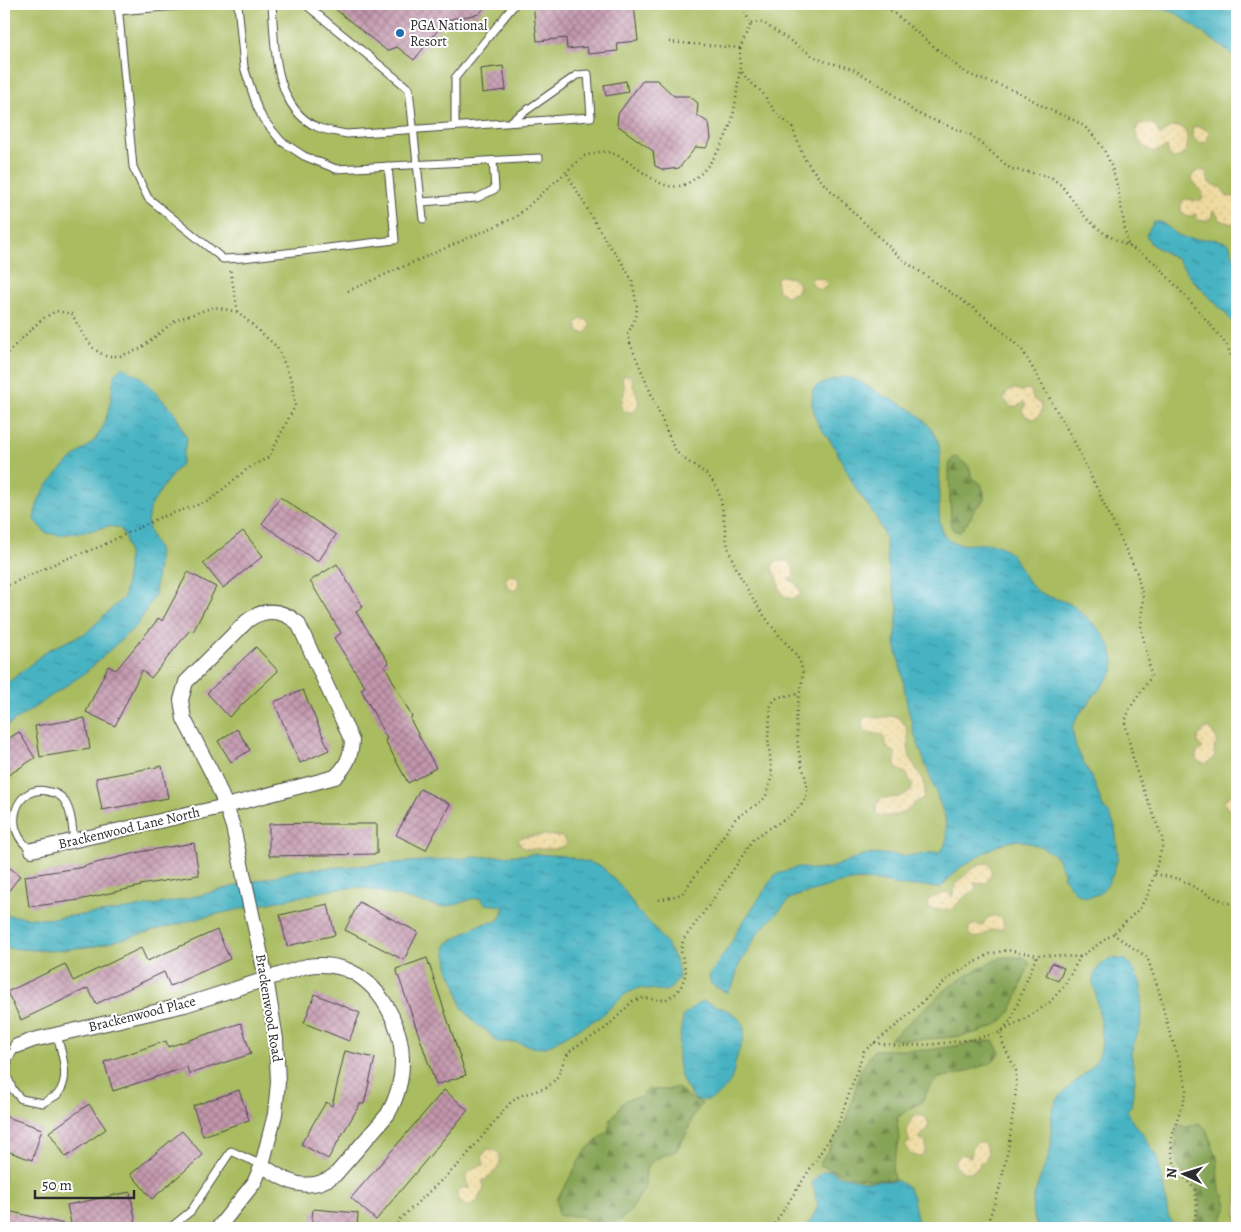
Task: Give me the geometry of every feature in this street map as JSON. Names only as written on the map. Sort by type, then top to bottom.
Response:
[{"type":"street","points":[[274,611],[282,613],[298,623],[352,741],[351,752],[348,762],[335,777],[226,806],[213,775],[184,719],[181,705],[182,691],[186,682],[247,620],[263,612],[274,611]]},
{"type":"street","name":"Brackenwood Road","points":[[218,1228],[254,1183],[262,1165],[274,1120],[278,1082],[276,1040],[266,978],[233,827],[226,806]]},
{"type":"street","name":"Brackenwood Lane North","points":[[32,850],[226,806]]},
{"type":"street","name":"Brackenwood Place","points":[[17,1046],[56,1034],[185,1005],[297,968],[318,965],[336,966],[354,973],[368,984],[388,1010],[400,1039],[402,1061],[400,1083],[388,1114],[335,1175],[318,1184],[298,1184],[280,1177],[262,1165]]},
{"type":"lane","points":[[200,4],[118,7],[133,167],[148,198],[223,259],[395,240],[388,166]]},
{"type":"lane","points":[[238,4],[244,67],[252,96],[263,118],[281,141],[304,156],[336,169],[539,158]]},
{"type":"lane","points":[[272,4],[278,70],[286,96],[298,113],[317,127],[347,134],[591,117],[588,74],[577,75],[510,122]]},
{"type":"lane","points":[[305,4],[409,90],[424,219]]},
{"type":"lane","points":[[455,126],[456,78],[515,4]]},
{"type":"lane","points":[[421,202],[477,198],[495,189],[493,161]]},
{"type":"lane","points":[[32,850],[23,845],[14,834],[11,820],[15,806],[22,797],[31,792],[45,790],[63,799],[69,810],[74,840]]},
{"type":"lane","points":[[17,1046],[8,1059],[7,1076],[13,1090],[21,1099],[43,1103],[57,1094],[65,1081],[63,1062],[56,1034]]},
{"type":"lane","points":[[170,1228],[191,1211],[231,1151],[262,1165]]},
{"type":"path","points":[[743,4],[743,9],[751,24]]},
{"type":"path","points":[[883,4],[962,71],[977,79],[1013,90],[1086,128],[1103,149],[1111,164],[1116,178],[1128,245]]},
{"type":"path","points":[[751,24],[759,22],[765,24],[813,56],[823,61],[853,69],[888,90],[916,113],[971,135],[1011,169],[1052,178],[1061,185],[1086,218],[1105,234],[1128,245],[1154,263],[1199,311],[1227,345],[1237,369]]},
{"type":"path","points":[[348,291],[516,217],[584,156],[597,152],[608,152],[626,160],[643,173],[665,185],[674,188],[684,186],[692,181],[711,162],[723,142],[731,121],[740,70],[740,48],[751,24]]},
{"type":"path","points":[[669,42],[740,48]]},
{"type":"path","points":[[740,70],[746,79],[762,92],[776,113],[792,127],[808,164],[834,195],[864,220],[903,260],[938,282],[999,328],[1023,351],[1076,443],[1137,573],[1142,590],[1141,628],[1151,678],[1130,708],[1126,722],[1135,767],[1163,840],[1160,857],[1149,892],[1140,908],[1113,934],[1080,958],[1064,986],[1050,1002],[1001,1032],[974,1039],[937,1044],[900,1046],[874,1043]]},
{"type":"path","points":[[395,1228],[400,1219],[462,1161],[509,1104],[528,1092],[546,1088],[552,1083],[558,1076],[565,1058],[572,1049],[606,1028],[633,1001],[643,998],[665,1000],[681,988],[686,974],[681,951],[683,940],[753,840],[761,832],[787,818],[805,799],[806,785],[797,732],[799,694],[803,682],[803,670],[800,660],[778,634],[740,576],[728,545],[724,518],[715,484],[704,472],[676,454],[634,354],[628,334],[636,316],[637,307],[632,280],[618,256],[607,243],[566,172]]},
{"type":"path","points":[[229,259],[238,312]]},
{"type":"path","points":[[4,356],[42,319],[56,310],[72,314],[82,333],[94,349],[106,356],[120,356],[140,349],[176,320],[214,307],[238,312],[277,347],[292,381],[295,406],[269,457],[246,469],[209,501],[159,518],[99,547],[63,560],[4,587]]},
{"type":"path","points":[[1234,363],[1233,400],[1237,415]]},
{"type":"path","points":[[659,900],[682,894],[736,818],[762,801],[766,796],[772,776],[768,737],[768,719],[771,706],[778,697],[799,694]]},
{"type":"path","points":[[1155,874],[1179,879],[1237,906]]},
{"type":"path","points":[[1113,934],[1147,957],[1179,1059],[1186,1086],[1186,1094],[1171,1141],[1172,1155],[1175,1166],[1195,1190],[1197,1208],[1193,1228]]},
{"type":"path","points":[[772,1228],[837,1127],[864,1052],[874,1043],[944,982],[968,965],[990,954],[1007,950],[1037,955],[1080,958]]},
{"type":"path","points":[[1001,1032],[1011,1020],[1037,955]]},
{"type":"path","points":[[989,1228],[989,1219],[1000,1187],[1009,1144],[1016,1090],[1016,1071],[1004,1044],[1001,1032]]},
{"type":"green space","name":"PGA National Resort","points":[[4,4],[1237,4],[1237,1228],[4,1228]]},
{"type":"green space","points":[[957,457],[969,467],[972,478],[981,484],[984,493],[984,500],[975,508],[960,532],[953,530],[951,527],[949,471],[950,463],[953,458]]},
{"type":"green space","points":[[1002,957],[1023,957],[1028,960],[1029,965],[1013,1007],[1001,1021],[975,1033],[959,1036],[890,1039],[950,986]]},
{"type":"green space","points":[[993,1040],[1000,1053],[991,1063],[959,1074],[938,1078],[929,1088],[921,1103],[898,1117],[898,1143],[892,1169],[895,1180],[848,1176],[819,1165],[847,1119],[860,1071],[874,1050],[929,1050]]},
{"type":"green space","points":[[678,1087],[684,1094],[702,1104],[693,1116],[686,1135],[676,1151],[654,1159],[646,1169],[645,1187],[631,1210],[622,1219],[605,1227],[598,1227],[582,1216],[560,1216],[558,1214],[557,1199],[580,1159],[588,1148],[608,1131],[611,1119],[624,1102],[627,1099],[640,1097],[648,1089],[665,1090]]},
{"type":"green space","points":[[1200,1123],[1206,1129],[1217,1157],[1220,1191],[1225,1197],[1227,1206],[1219,1228],[1196,1228],[1200,1209],[1199,1195],[1195,1186],[1181,1170],[1176,1157],[1175,1144],[1178,1124],[1186,1127]]},
{"type":"sand","points":[[1144,123],[1155,125],[1161,136],[1170,127],[1183,128],[1188,142],[1186,151],[1179,157],[1174,158],[1169,156],[1167,147],[1154,152],[1146,148],[1136,134],[1137,126]]},
{"type":"sand","points":[[1200,126],[1209,132],[1208,140],[1203,143],[1195,141],[1192,133],[1193,127]]},
{"type":"sand","points":[[1199,170],[1206,171],[1209,183],[1222,188],[1226,196],[1237,196],[1237,223],[1232,224],[1220,220],[1215,211],[1213,211],[1211,218],[1206,221],[1197,220],[1196,214],[1188,217],[1181,212],[1181,203],[1185,199],[1199,201],[1203,198],[1203,194],[1192,179],[1193,174]]},
{"type":"sand","points":[[780,276],[796,281],[799,286],[796,293],[786,296],[778,291],[776,279]]},
{"type":"sand","points":[[814,277],[825,280],[827,284],[825,288],[819,290],[812,285],[811,279]]},
{"type":"sand","points":[[580,319],[586,319],[590,326],[586,333],[580,333],[576,329],[576,323]]},
{"type":"sand","points":[[624,375],[631,376],[638,398],[636,410],[632,412],[624,411],[621,406],[625,391],[622,380]]},
{"type":"sand","points":[[1016,389],[1020,391],[1028,389],[1031,391],[1033,399],[1041,404],[1040,413],[1033,419],[1026,416],[1022,411],[1026,404],[1024,402],[1016,407],[1011,407],[1004,399],[1008,392]]},
{"type":"sand","points":[[785,560],[791,565],[794,572],[794,577],[789,580],[795,582],[801,592],[799,596],[793,598],[783,595],[778,579],[773,571],[772,566],[776,562]]},
{"type":"sand","points":[[509,575],[519,578],[518,586],[514,591],[508,587],[505,580]]},
{"type":"sand","points":[[866,716],[878,718],[895,716],[904,723],[910,756],[925,787],[923,799],[897,815],[876,814],[876,805],[882,798],[894,798],[911,791],[913,785],[906,773],[897,769],[895,765],[895,752],[888,749],[883,736],[863,730],[862,721]]},
{"type":"sand","points":[[1209,728],[1217,739],[1217,744],[1214,746],[1215,755],[1206,764],[1203,764],[1196,757],[1197,752],[1203,748],[1198,743],[1198,737],[1203,730]]},
{"type":"sand","points":[[1235,795],[1237,798],[1237,810],[1231,811],[1227,809],[1224,802],[1228,796]]},
{"type":"sand","points":[[545,835],[562,837],[567,843],[555,849],[527,849],[522,847],[518,841],[522,837]]},
{"type":"sand","points":[[985,863],[989,864],[992,872],[985,884],[974,883],[975,891],[967,894],[951,910],[929,908],[927,903],[929,899],[947,892],[952,897],[955,885],[973,868]]},
{"type":"sand","points":[[998,916],[1003,920],[1004,925],[1002,929],[990,930],[983,936],[970,936],[968,932],[970,926],[977,924],[982,926],[987,918]]},
{"type":"sand","points":[[918,1115],[925,1117],[929,1124],[926,1131],[920,1137],[920,1139],[925,1141],[926,1148],[924,1154],[920,1157],[910,1154],[905,1145],[910,1142],[907,1132],[912,1117]]},
{"type":"sand","points":[[978,1142],[983,1143],[987,1151],[985,1161],[980,1162],[979,1168],[972,1172],[964,1172],[955,1166],[955,1161],[962,1154],[971,1157],[972,1147]]},
{"type":"sand","points":[[488,1149],[499,1154],[499,1164],[488,1178],[483,1180],[484,1189],[478,1201],[465,1206],[459,1200],[458,1192],[463,1188],[470,1188],[466,1177],[475,1168],[484,1165],[482,1156]]},
{"type":"water","points":[[1105,4],[1237,4],[1237,58],[1176,13],[1160,8],[1140,10],[1118,8]]},
{"type":"water","points":[[1154,222],[1161,222],[1181,237],[1213,239],[1229,244],[1237,265],[1237,329],[1227,315],[1190,277],[1178,260],[1151,244],[1146,235]]},
{"type":"water","points":[[122,367],[141,377],[175,413],[187,439],[181,464],[164,485],[151,506],[147,521],[150,533],[159,552],[155,594],[138,624],[85,673],[4,728],[4,686],[48,650],[86,633],[124,597],[128,569],[128,552],[125,537],[120,528],[109,526],[60,535],[46,533],[34,520],[39,500],[50,482],[97,437],[109,407],[114,374]]},
{"type":"water","points":[[841,377],[858,381],[899,403],[924,420],[933,432],[937,439],[940,455],[940,522],[947,539],[960,544],[995,545],[1007,550],[1015,559],[1028,581],[1036,589],[1043,594],[1073,606],[1107,640],[1113,655],[1113,672],[1077,717],[1072,729],[1076,747],[1095,785],[1103,807],[1108,812],[1115,826],[1118,857],[1108,884],[1099,894],[1087,897],[1075,892],[1064,878],[1064,872],[1056,856],[1042,847],[1019,840],[994,847],[961,867],[938,888],[858,880],[835,884],[791,898],[758,933],[739,965],[733,985],[727,993],[711,984],[709,976],[775,875],[798,867],[815,870],[830,868],[863,855],[906,856],[937,852],[941,851],[944,847],[947,838],[945,817],[914,733],[907,704],[895,643],[898,606],[889,574],[885,537],[876,517],[856,489],[834,446],[816,420],[812,404],[813,390],[816,386]]},
{"type":"water","points":[[536,854],[564,856],[601,866],[624,890],[637,910],[668,946],[677,964],[679,977],[672,987],[666,991],[639,988],[624,995],[600,1017],[546,1047],[537,1048],[516,1042],[497,1042],[486,1030],[477,1025],[461,1006],[457,987],[449,970],[445,948],[448,943],[473,928],[481,924],[495,922],[501,917],[504,906],[485,904],[481,898],[440,907],[361,887],[335,889],[208,916],[96,946],[51,951],[4,948],[4,915],[44,919],[108,912],[177,901],[299,870]]},
{"type":"water","points":[[1112,958],[1126,960],[1131,965],[1140,982],[1142,994],[1140,1027],[1131,1052],[1135,1080],[1131,1106],[1127,1110],[1133,1123],[1142,1132],[1156,1155],[1168,1215],[1175,1228],[1040,1228],[1034,1220],[1033,1200],[1051,1146],[1053,1109],[1066,1090],[1093,1065],[1098,1057],[1101,1049],[1102,1035],[1093,977],[1106,961]]},
{"type":"water","points":[[702,1001],[735,1015],[744,1027],[743,1040],[730,1082],[718,1095],[705,1101],[696,1099],[691,1095],[681,1076],[678,1060],[683,1016]]},
{"type":"water","points":[[830,1170],[840,1176],[864,1181],[898,1181],[908,1187],[913,1198],[919,1228],[804,1228],[810,1222],[818,1206],[812,1182],[822,1172]]},
{"type":"building","name":"PGA National Resort","points":[[329,4],[487,4],[479,14],[446,20],[414,60],[397,47],[387,51]]},
{"type":"building","points":[[533,4],[634,4],[638,41],[617,43],[618,51],[588,54],[587,47],[567,49],[566,38],[537,41]]},
{"type":"building","points":[[503,66],[506,90],[482,93],[480,69]]},
{"type":"building","points":[[643,80],[657,80],[674,96],[689,96],[698,103],[697,115],[709,123],[711,139],[706,148],[696,147],[679,168],[664,170],[655,166],[653,151],[617,125],[618,114]]},
{"type":"building","points":[[626,81],[628,92],[606,96],[604,85]]},
{"type":"building","points":[[280,497],[336,535],[318,562],[262,524]]},
{"type":"building","points":[[243,531],[263,556],[223,588],[203,563]]},
{"type":"building","points":[[337,564],[363,607],[356,612],[389,663],[385,666],[436,768],[408,783],[361,689],[365,687],[334,638],[341,633],[310,581]]},
{"type":"building","points":[[188,572],[216,587],[193,632],[190,630],[151,678],[142,670],[115,726],[86,712],[108,666],[116,670],[159,618],[162,621]]},
{"type":"building","points":[[256,647],[278,671],[229,717],[207,693]]},
{"type":"building","points":[[303,690],[329,750],[300,763],[274,702]]},
{"type":"building","points":[[85,718],[90,749],[40,757],[35,726]]},
{"type":"building","points":[[237,729],[250,750],[231,762],[218,741]]},
{"type":"building","points":[[19,732],[35,758],[4,778],[4,741]]},
{"type":"building","points":[[162,766],[168,798],[102,810],[96,778]]},
{"type":"building","points":[[420,789],[450,804],[426,850],[396,835]]},
{"type":"building","points":[[269,824],[377,824],[377,854],[269,856]]},
{"type":"building","points":[[194,843],[199,875],[140,885],[79,900],[29,907],[25,876],[84,867],[144,851]]},
{"type":"building","points":[[4,863],[20,876],[4,897]]},
{"type":"building","points":[[359,902],[418,932],[404,960],[345,930]]},
{"type":"building","points":[[328,904],[335,935],[287,946],[280,915]]},
{"type":"building","points":[[217,930],[230,959],[170,986],[164,972],[96,1004],[88,988],[21,1020],[7,992],[65,964],[73,981],[141,948],[147,961]]},
{"type":"building","points":[[427,958],[466,1075],[436,1085],[396,969]]},
{"type":"building","points":[[1052,963],[1064,968],[1058,981],[1046,975]]},
{"type":"building","points":[[315,994],[360,1013],[349,1041],[304,1023]]},
{"type":"building","points":[[241,1023],[251,1054],[189,1074],[187,1067],[113,1091],[104,1062],[166,1041],[168,1047]]},
{"type":"building","points":[[345,1051],[375,1058],[364,1104],[360,1104],[328,1159],[301,1144],[326,1102],[332,1106]]},
{"type":"building","points":[[239,1090],[249,1120],[203,1136],[193,1106]]},
{"type":"building","points":[[444,1090],[468,1110],[376,1220],[351,1198]]},
{"type":"building","points":[[89,1104],[106,1129],[66,1157],[49,1132]]},
{"type":"building","points":[[4,1116],[42,1129],[32,1160],[4,1150]]},
{"type":"building","points":[[182,1131],[203,1155],[152,1199],[131,1174]]},
{"type":"building","points":[[130,1192],[136,1224],[113,1228],[72,1228],[67,1205]]},
{"type":"building","points":[[313,1209],[358,1213],[357,1228],[311,1228]]},
{"type":"building","points":[[4,1210],[64,1224],[64,1228],[4,1228]]},
{"type":"place","name":"PGA National Resort","points":[[400,33]]}]
